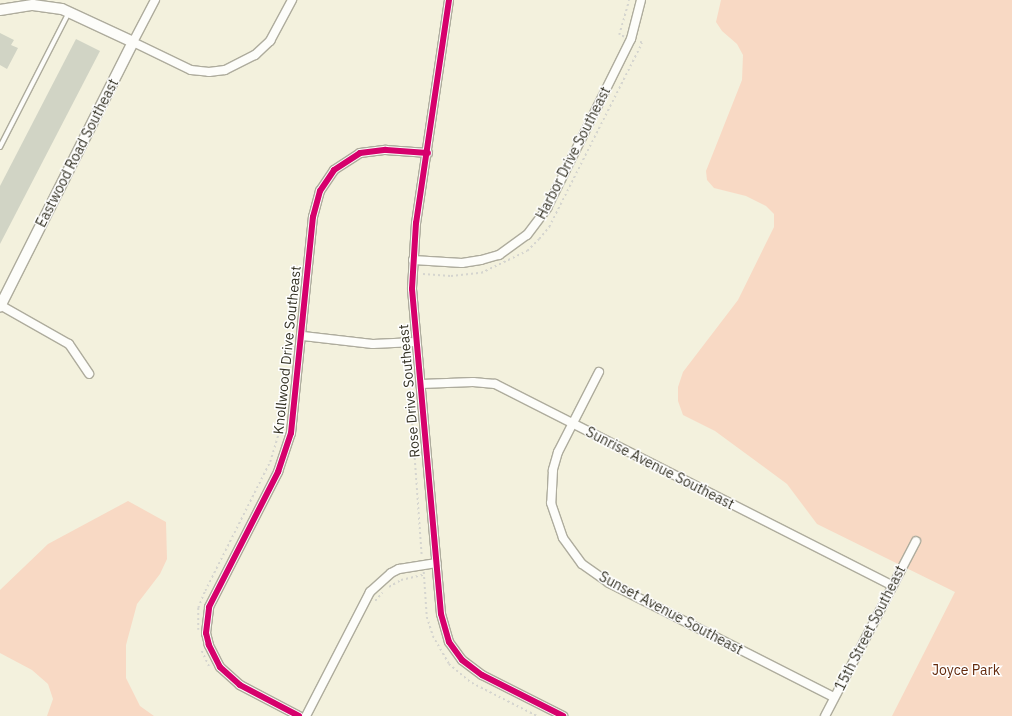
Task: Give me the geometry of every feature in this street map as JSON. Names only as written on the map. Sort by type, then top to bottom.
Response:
[{"type":"street","name":"Eastwood Road Southeast","points":[[0,306],[155,0]]},
{"type":"street","points":[[0,10],[33,5],[70,12],[191,70],[209,72],[225,70],[255,54],[270,41],[292,0]]},
{"type":"street","name":"Rose Drive Southeast","points":[[449,0],[413,260],[415,342],[441,614],[455,652],[482,675],[563,716]]},
{"type":"street","name":"Harbor Drive Southeast","points":[[413,260],[462,263],[481,260],[499,255],[527,235],[547,208],[631,39],[641,0]]},
{"type":"street","name":"Knollwood Drive Southeast","points":[[299,716],[229,677],[220,667],[209,644],[206,620],[214,595],[285,454],[291,433],[303,336],[313,218],[315,204],[326,179],[350,158],[367,151],[386,150],[428,154]]},
{"type":"street","points":[[0,306],[69,344],[89,374]]},
{"type":"street","points":[[303,336],[374,344],[415,342]]},
{"type":"street","name":"Sunset Avenue Southeast","points":[[600,372],[558,452],[550,488],[555,520],[563,538],[582,564],[609,583],[834,697]]},
{"type":"street","name":"Sunrise Avenue Southeast","points":[[420,384],[473,382],[495,384],[892,585]]},
{"type":"street","name":"15th Street Southeast","points":[[825,716],[916,540]]},
{"type":"street","points":[[306,716],[370,592],[391,573],[437,563]]},
{"type":"lane","points":[[0,147],[70,12]]},
{"type":"path","points":[[629,0],[619,35],[631,39]]},
{"type":"path","points":[[372,606],[389,587],[401,580],[424,575],[411,403]]},
{"type":"green space","name":"Joyce Park","points":[[721,0],[1012,0],[1012,716],[892,716],[955,592],[817,524],[787,484],[715,431],[683,415],[678,401],[678,387],[683,372],[738,300],[774,227],[774,214],[766,206],[746,196],[714,188],[707,180],[706,171],[742,80],[743,55],[737,44],[722,31],[716,22]]},
{"type":"green space","points":[[128,501],[166,522],[167,559],[160,574],[137,604],[126,645],[126,678],[140,706],[154,716],[47,716],[53,699],[48,684],[32,670],[0,653],[0,590],[48,544]]},
{"type":"building","points":[[0,33],[14,40],[11,45],[18,48],[7,69],[0,65]]},
{"type":"building","points":[[76,39],[100,51],[0,244],[0,186]]},
{"type":"cycle path","points":[[449,0],[416,223],[412,289],[441,614],[449,642],[462,660],[482,675],[563,716]]},
{"type":"cycle path","points":[[299,716],[240,685],[220,667],[209,645],[206,633],[209,607],[278,472],[291,433],[313,217],[320,191],[334,170],[360,153],[386,150],[428,153]]}]
